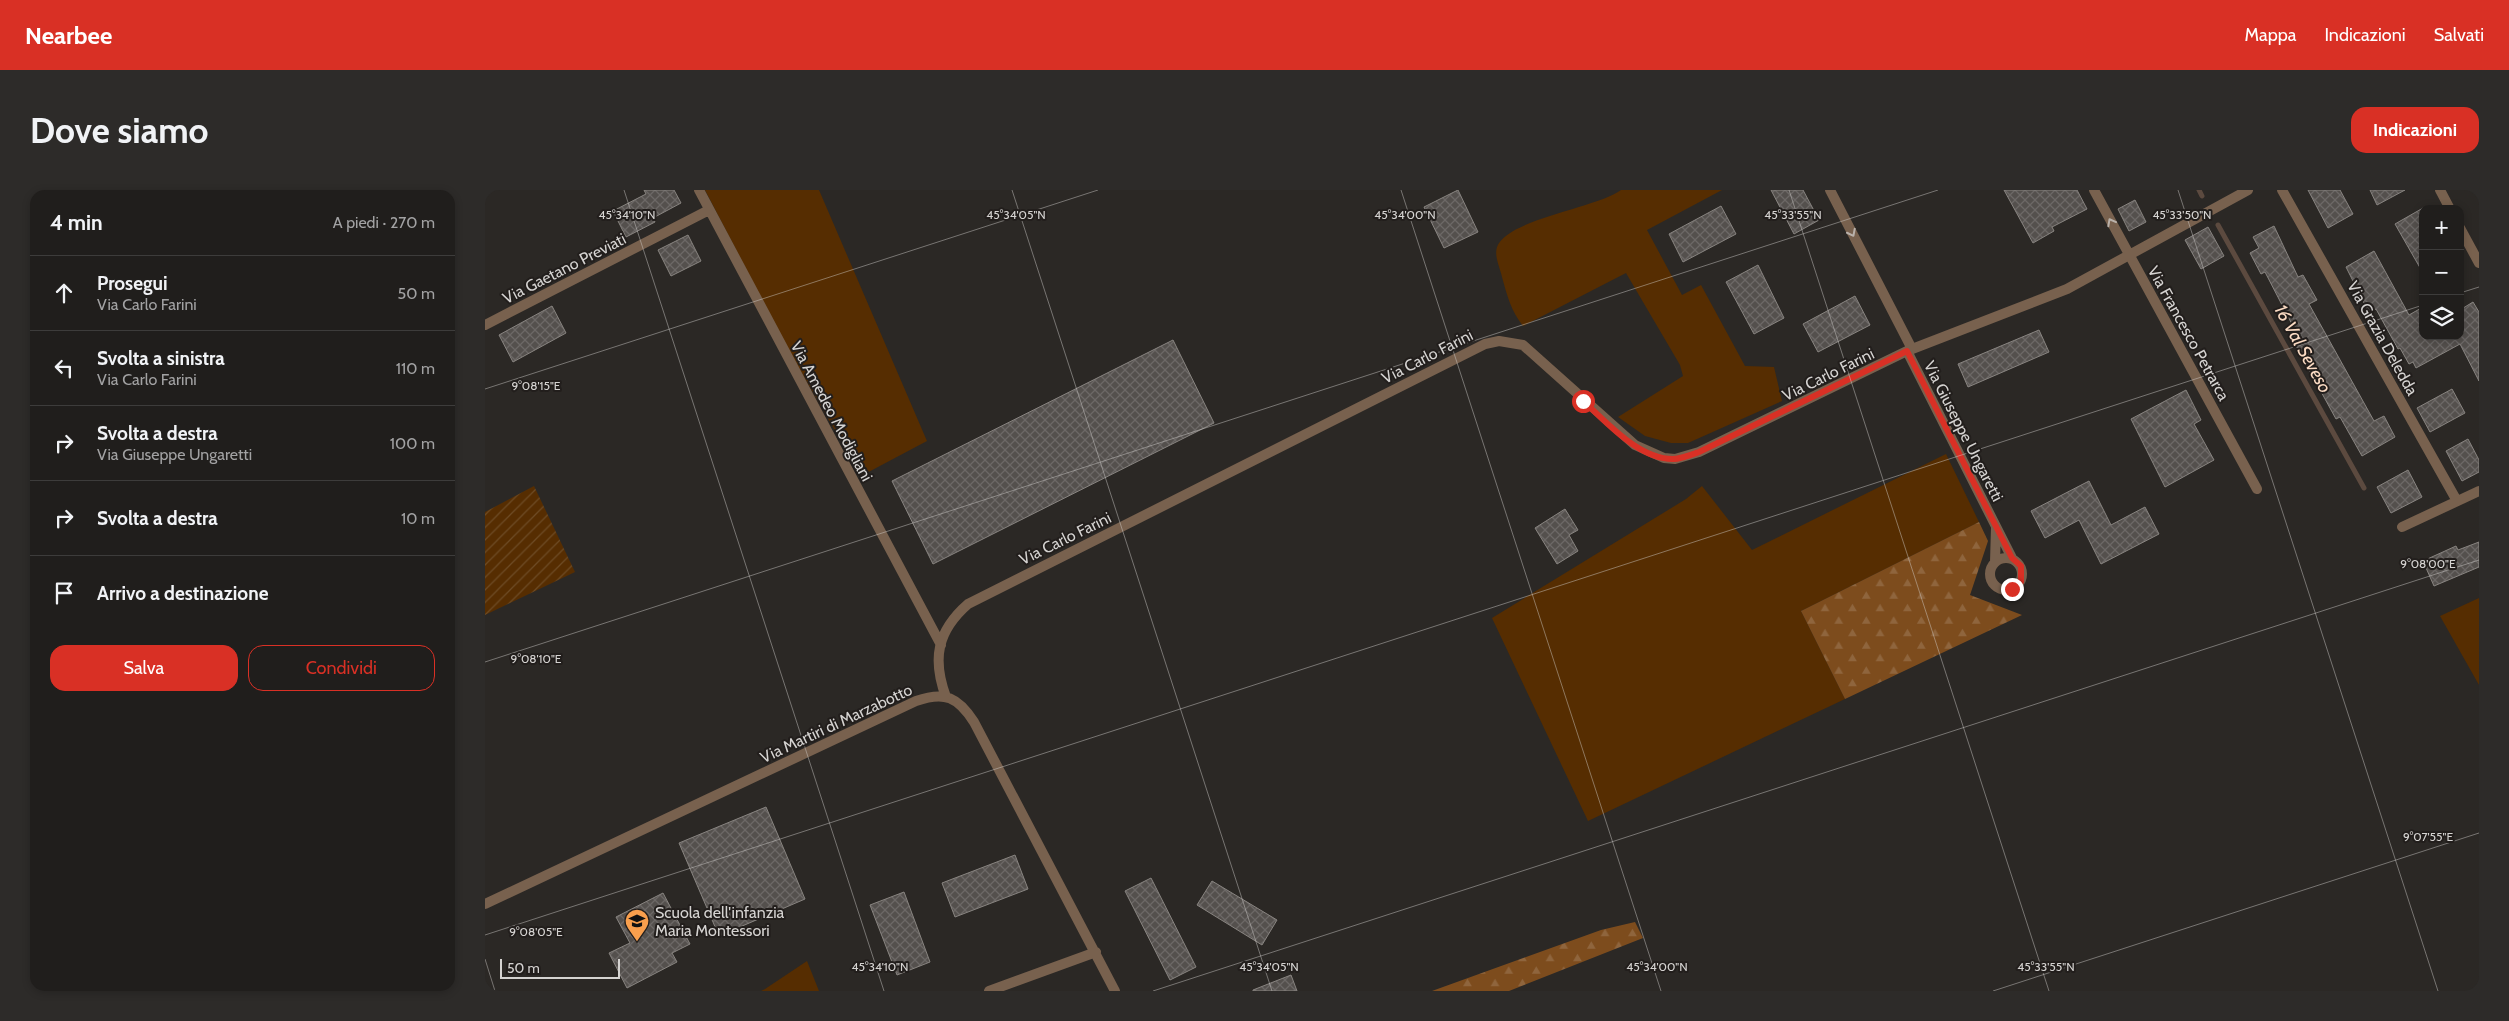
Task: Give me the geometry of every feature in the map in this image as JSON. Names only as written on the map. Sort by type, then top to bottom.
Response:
[{"type":"street","name":"Via Amedeo Modigliani","points":[[699,190],[941,645]]},
{"type":"street","name":"Via Giuseppe Ungaretti","points":[[1830,190],[2012,558]]},
{"type":"street","name":"Via Francesco Petrarca","points":[[2094,190],[2257,489]]},
{"type":"street","name":"Via Carlo Farini","points":[[946,696],[938,669],[941,645],[945,632],[959,613],[981,597],[1485,344],[1499,341],[1523,345],[1635,445],[1656,456],[1675,459],[1707,448],[1910,350],[2045,299],[2248,190]]},
{"type":"street","name":"Via Grazia Deledda","points":[[2282,190],[2457,501]]},
{"type":"street","points":[[2440,190],[2448,205]]},
{"type":"street","name":"Via Gaetano Previati","points":[[485,325],[709,210]]},
{"type":"street","points":[[2464,235],[2479,263]]},
{"type":"street","points":[[2402,527],[2479,492]]},
{"type":"street","name":"Via Giuseppe Ungaretti","points":[[1995,525],[1995,562]]},
{"type":"street","points":[[2003,558],[2012,558],[2021,566],[2021,582],[2012,589],[2001,589],[1993,582],[1990,572],[1995,562],[2003,558]]},
{"type":"street","name":"Via Martiri di Marzabotto","points":[[485,904],[916,701],[930,696],[946,696]]},
{"type":"street","points":[[946,696],[959,702],[974,722],[1115,991]]},
{"type":"street","points":[[989,991],[1096,952]]},
{"type":"shaded area","points":[[705,190],[819,190],[927,441],[861,476],[783,340]]},
{"type":"shaded area","points":[[1621,190],[1722,190],[1647,230],[1682,295],[1701,285],[1745,366],[1774,367],[1782,401],[1688,443],[1671,443],[1645,436],[1618,417],[1683,376],[1680,365],[1626,273],[1523,326],[1512,309],[1497,258],[1497,247],[1504,237],[1534,221],[1593,203]]},
{"type":"shaded area","points":[[1946,454],[1979,522],[1801,611],[1845,699],[1588,821],[1492,618],[1686,499],[1702,486],[1752,550]]},
{"type":"shaded area","points":[[534,486],[575,572],[485,615],[485,512]]},
{"type":"shaded area","points":[[2479,598],[2479,685],[2440,616]]},
{"type":"shaded area","points":[[807,961],[819,991],[761,991],[765,989]]},
{"type":"green space","points":[[1979,522],[1988,541],[1970,595],[2022,615],[1845,699],[1801,611]]},
{"type":"green space","points":[[1635,922],[1643,938],[1509,991],[1432,991],[1601,930]]},
{"type":"building","points":[[644,190],[674,190],[681,203],[653,218],[655,222],[626,237],[613,211],[646,194]]},
{"type":"building","points":[[1458,190],[1478,232],[1444,248],[1424,207]]},
{"type":"building","points":[[1771,190],[1803,190],[1819,220],[1794,234]]},
{"type":"building","points":[[2004,190],[2077,190],[2087,209],[2052,227],[2054,231],[2033,243]]},
{"type":"building","points":[[2308,190],[2340,190],[2353,214],[2328,228]]},
{"type":"building","points":[[2370,190],[2405,190],[2377,205]]},
{"type":"building","points":[[2135,200],[2146,222],[2129,231],[2118,209]]},
{"type":"building","points":[[1721,206],[1736,234],[1683,262],[1669,234]]},
{"type":"building","points":[[2419,210],[2419,266],[2395,224]]},
{"type":"building","points":[[2274,226],[2298,277],[2303,275],[2317,300],[2309,304],[2374,421],[2384,416],[2395,437],[2362,456],[2340,417],[2336,419],[2290,335],[2296,332],[2265,272],[2261,274],[2250,253],[2259,248],[2253,237]]},
{"type":"building","points":[[2208,227],[2224,256],[2201,269],[2185,240]]},
{"type":"building","points":[[688,235],[701,261],[671,276],[658,250]]},
{"type":"building","points":[[2374,251],[2409,315],[2419,309],[2419,340],[2464,340],[2464,308],[2473,302],[2479,312],[2479,381],[2460,344],[2416,368],[2413,362],[2409,364],[2400,348],[2398,349],[2376,309],[2369,313],[2346,267]]},
{"type":"building","points":[[1758,265],[1784,318],[1754,334],[1726,282]]},
{"type":"building","points":[[1855,296],[1870,325],[1818,352],[1803,324]]},
{"type":"building","points":[[552,306],[566,333],[513,362],[499,335]]},
{"type":"building","points":[[2039,330],[2049,352],[1968,387],[1958,364]]},
{"type":"building","points":[[1173,340],[1214,423],[933,564],[892,481]]},
{"type":"building","points":[[2452,389],[2465,413],[2430,432],[2417,408]]},
{"type":"building","points":[[2186,390],[2201,420],[2194,424],[2214,460],[2165,487],[2131,419]]},
{"type":"building","points":[[2468,439],[2479,460],[2479,472],[2462,481],[2446,451]]},
{"type":"building","points":[[2408,470],[2422,497],[2391,513],[2377,487]]},
{"type":"building","points":[[2089,481],[2111,525],[2145,507],[2159,534],[2101,564],[2079,520],[2045,538],[2031,511]]},
{"type":"building","points":[[1565,509],[1578,530],[1569,535],[1578,551],[1557,564],[1535,528]]},
{"type":"building","points":[[2479,542],[2479,567],[2434,586],[2423,561],[2456,546],[2458,550]]},
{"type":"building","points":[[766,807],[805,899],[719,936],[679,843]]},
{"type":"building","points":[[1015,855],[1028,889],[955,917],[942,883]]},
{"type":"building","points":[[1151,878],[1196,967],[1170,980],[1125,891]]},
{"type":"building","points":[[1212,881],[1277,920],[1262,945],[1197,905]]},
{"type":"building","points":[[904,892],[930,962],[897,975],[870,905]]},
{"type":"building","points":[[663,893],[690,944],[672,953],[677,962],[627,988],[609,953],[630,943],[616,917]]},
{"type":"building","points":[[1291,975],[1297,991],[1253,991],[1253,990]]},
{"type":"waterway","name":"16 Val Seveso","points":[[2199,190],[2202,196]]},
{"type":"waterway","name":"16 Val Seveso","points":[[2218,225],[2364,488]]},
{"type":"place","name":"Scuola dell'infanzia Maria Montessori","points":[[637,942]]},
{"type":"route","points":[[1583,401],[1617,432],[1635,445],[1656,456],[1675,459],[1699,452],[1787,411],[1907,351],[2012,558],[2021,566],[2021,582],[2012,589]]}]
